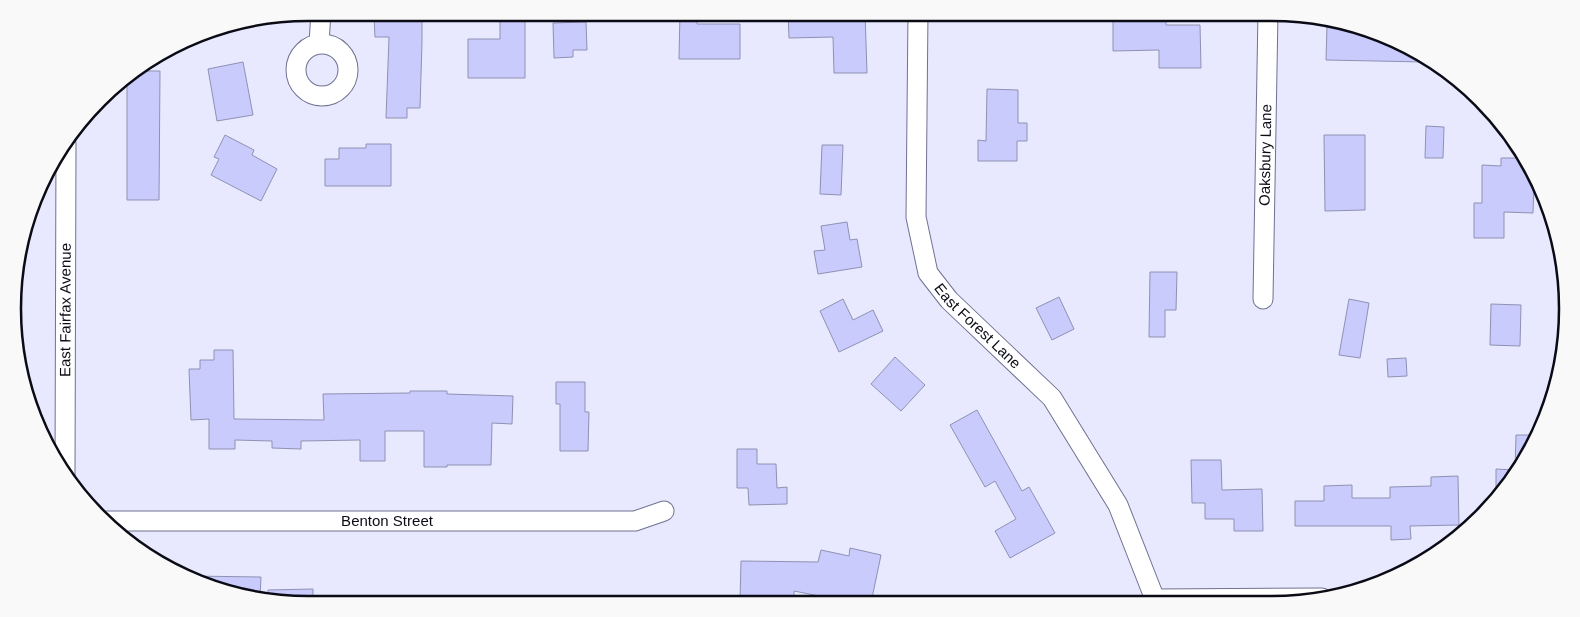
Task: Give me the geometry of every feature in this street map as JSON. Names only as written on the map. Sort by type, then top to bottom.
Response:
[{"type":"street","points":[[319,43],[320,21]]},
{"type":"street","name":"East Forest Lane","points":[[918,21],[916,217],[928,273],[950,300],[1052,398],[1118,505],[1154,596]]},
{"type":"street","name":"Oaksbury Lane","points":[[1263,299],[1268,21]]},
{"type":"street","name":"East Fairfax Avenue","points":[[65,460],[66,155]]},
{"type":"street","name":"Benton Street","points":[[116,521],[635,521],[664,511]]},
{"type":"building","points":[[374,21],[422,21],[420,108],[407,108],[407,118],[386,118],[389,37],[375,37]]},
{"type":"building","points":[[500,21],[525,21],[525,78],[468,78],[468,39],[500,39]]},
{"type":"building","points":[[680,21],[697,21],[697,24],[740,24],[740,59],[679,59]]},
{"type":"building","points":[[788,21],[865,21],[867,73],[834,73],[833,37],[789,38]]},
{"type":"building","points":[[1113,21],[1166,21],[1166,25],[1200,25],[1201,68],[1159,68],[1159,50],[1113,51]]},
{"type":"building","points":[[586,22],[587,50],[573,50],[573,57],[554,58],[553,23]]},
{"type":"building","points":[[1327,27],[1364,36],[1399,51],[1418,62],[1326,60]]},
{"type":"building","points":[[243,62],[253,115],[217,121],[208,69]]},
{"type":"building","points":[[148,71],[160,71],[159,200],[127,200],[127,87]]},
{"type":"building","points":[[987,89],[1018,90],[1018,123],[1027,123],[1027,141],[1017,141],[1017,161],[978,161],[978,140],[986,141]]},
{"type":"building","points":[[1426,126],[1444,127],[1443,158],[1425,158]]},
{"type":"building","points":[[225,135],[254,150],[252,155],[277,169],[261,201],[211,175],[219,159],[214,157]]},
{"type":"building","points":[[1324,135],[1365,135],[1365,210],[1325,211]]},
{"type":"building","points":[[366,144],[391,144],[391,186],[325,186],[325,159],[339,159],[339,148],[366,148]]},
{"type":"building","points":[[822,145],[843,145],[841,195],[820,194]]},
{"type":"building","points":[[1501,158],[1516,158],[1534,192],[1533,213],[1504,212],[1504,238],[1474,238],[1474,203],[1482,203],[1482,165],[1501,166]]},
{"type":"building","points":[[847,222],[850,240],[857,239],[862,267],[818,274],[814,251],[825,250],[821,226]]},
{"type":"building","points":[[1150,272],[1177,272],[1176,310],[1165,310],[1165,337],[1149,337]]},
{"type":"building","points":[[1059,297],[1074,329],[1052,340],[1036,308]]},
{"type":"building","points":[[843,299],[853,320],[873,310],[883,331],[839,352],[820,311]]},
{"type":"building","points":[[1349,299],[1369,303],[1360,358],[1339,355]]},
{"type":"building","points":[[1491,304],[1521,305],[1520,346],[1490,345]]},
{"type":"building","points":[[214,350],[233,350],[234,419],[324,420],[323,394],[447,391],[447,394],[513,396],[512,424],[492,423],[491,465],[424,467],[424,431],[385,431],[385,461],[360,461],[360,440],[301,441],[301,449],[272,448],[272,441],[235,440],[235,449],[209,449],[209,419],[191,420],[189,369],[200,369],[200,360],[214,360]]},
{"type":"building","points":[[895,357],[925,385],[901,411],[871,384]]},
{"type":"building","points":[[1406,358],[1407,376],[1388,377],[1387,359]]},
{"type":"building","points":[[556,382],[585,382],[585,412],[589,412],[588,451],[560,451],[560,404],[556,404]]},
{"type":"building","points":[[977,410],[1022,491],[1029,487],[1055,533],[1010,558],[995,531],[1016,519],[995,481],[985,487],[950,425]]},
{"type":"building","points":[[1516,435],[1529,435],[1520,452],[1515,460]]},
{"type":"building","points":[[737,449],[757,449],[757,464],[776,464],[777,488],[787,487],[787,504],[749,505],[748,488],[737,488]]},
{"type":"building","points":[[1191,460],[1221,460],[1222,490],[1262,489],[1263,531],[1234,531],[1234,519],[1205,519],[1205,503],[1192,503]]},
{"type":"building","points":[[1496,469],[1509,470],[1496,487]]},
{"type":"building","points":[[1458,476],[1459,525],[1410,526],[1411,539],[1391,540],[1391,526],[1295,526],[1295,501],[1324,501],[1324,486],[1352,485],[1352,498],[1390,498],[1390,487],[1431,486],[1431,477]]},
{"type":"building","points":[[850,548],[881,555],[872,596],[819,596],[794,591],[794,596],[740,596],[741,561],[818,562],[821,550],[849,556]]},
{"type":"building","points":[[204,576],[261,577],[260,591],[234,586]]},
{"type":"building","points":[[313,589],[313,596],[271,593],[268,593],[268,590]]}]
